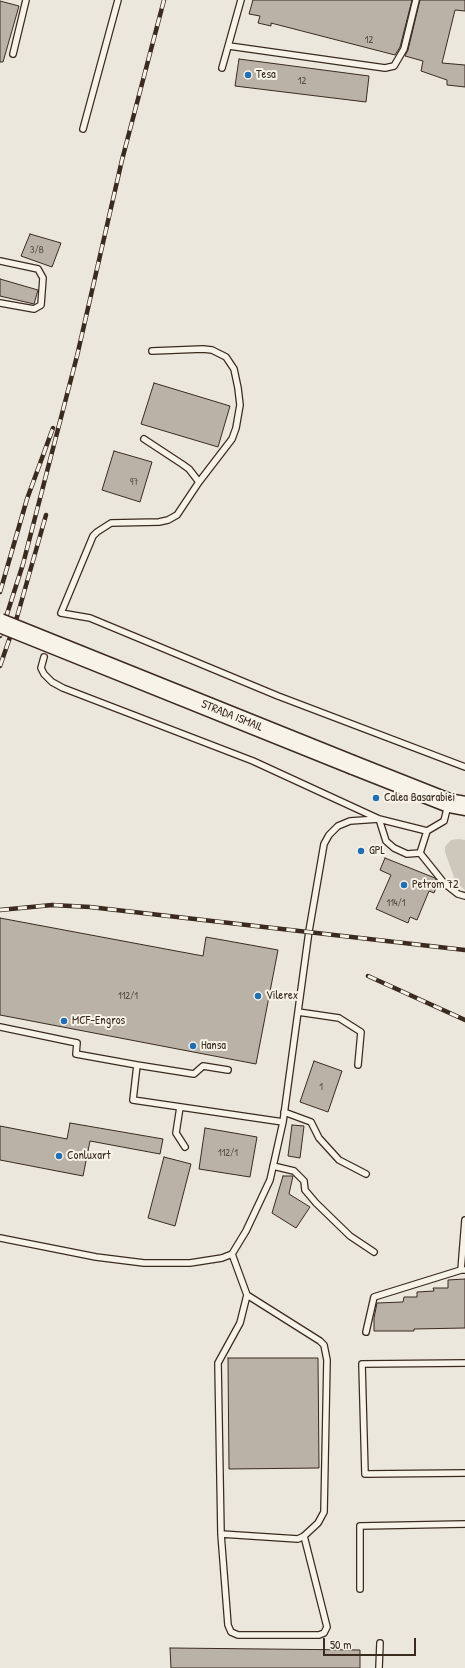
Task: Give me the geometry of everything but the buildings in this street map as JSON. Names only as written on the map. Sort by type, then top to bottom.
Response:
[{"type":"main road","name":"STRADA ISMAIL","points":[[0,623],[353,765],[457,805],[465,815]]},
{"type":"lane","points":[[13,54],[26,0]]},
{"type":"lane","points":[[83,129],[118,0]]},
{"type":"lane","points":[[222,68],[241,0]]},
{"type":"lane","points":[[229,46],[385,68],[394,66],[404,49],[416,0]]},
{"type":"lane","points":[[0,260],[38,270],[43,278],[41,305],[34,308],[0,303]]},
{"type":"lane","points":[[152,351],[203,349],[212,350],[226,357],[234,369],[240,405],[236,428],[232,439],[199,482],[177,515],[168,520],[159,522],[111,523],[93,536],[61,613],[90,618],[278,696],[465,767]]},
{"type":"lane","points":[[144,439],[189,469],[199,482]]},
{"type":"lane","points":[[44,657],[41,668],[44,674],[52,682],[63,688],[253,761],[379,819],[426,831],[444,821],[457,805]]},
{"type":"lane","points":[[379,819],[386,840],[394,848],[407,854],[420,853]]},
{"type":"lane","points":[[0,1238],[96,1257],[144,1263],[190,1263],[213,1260],[232,1254],[259,1206],[270,1180],[284,1112],[309,931],[324,844],[329,835],[338,826],[350,821],[379,819]]},
{"type":"lane","points":[[420,853],[426,831]]},
{"type":"lane","points":[[420,853],[444,883],[458,894],[465,896]]},
{"type":"lane","points":[[298,1012],[339,1018],[361,1032],[358,1065]]},
{"type":"lane","points":[[0,1027],[77,1043],[76,1054],[194,1074],[203,1066],[228,1070]]},
{"type":"lane","points":[[137,1065],[133,1100],[282,1122]]},
{"type":"lane","points":[[180,1107],[176,1133],[185,1147]]},
{"type":"lane","points":[[284,1112],[311,1122],[319,1138],[339,1160],[366,1174]]},
{"type":"lane","points":[[273,1166],[294,1171],[304,1181],[305,1190],[316,1203],[350,1236],[374,1252]]},
{"type":"lane","points":[[366,1332],[374,1297],[463,1270],[465,1220]]},
{"type":"lane","points":[[232,1254],[247,1295],[240,1323],[218,1363],[221,1534],[228,1625],[231,1632],[238,1635],[319,1635],[324,1633],[327,1627],[304,1536]]},
{"type":"lane","points":[[221,1534],[298,1539],[304,1536],[318,1523],[324,1512],[326,1350],[320,1341],[247,1295]]},
{"type":"lane","points":[[465,1364],[362,1364],[366,1474],[465,1473]]},
{"type":"lane","points":[[360,1589],[360,1526],[465,1524]]},
{"type":"lane","points":[[379,1668],[380,1643]]},
{"type":"shaded area","points":[[451,840],[465,840],[465,890],[456,883],[445,852],[445,847]]},
{"type":"railway","points":[[0,636],[23,564],[77,356],[122,160],[164,0]]},
{"type":"railway","points":[[0,592],[27,499],[53,428]]},
{"type":"railway","points":[[0,666],[17,617],[46,515]]},
{"type":"railway","points":[[0,910],[52,905],[90,907],[465,950]]},
{"type":"railway","points":[[368,976],[465,1020]]},
{"type":"place","name":"Tesa","points":[[248,75]]},
{"type":"place","name":"Calea Basarabiei","points":[[376,798]]},
{"type":"place","name":"GPL","points":[[361,851]]},
{"type":"place","name":"Petrom 72","points":[[404,885]]},
{"type":"place","name":"Vilerex","points":[[258,996]]},
{"type":"place","name":"MCF-Engros","points":[[64,1021]]},
{"type":"place","name":"Hansa","points":[[193,1046]]},
{"type":"place","name":"Conluxart","points":[[59,1156]]}]
